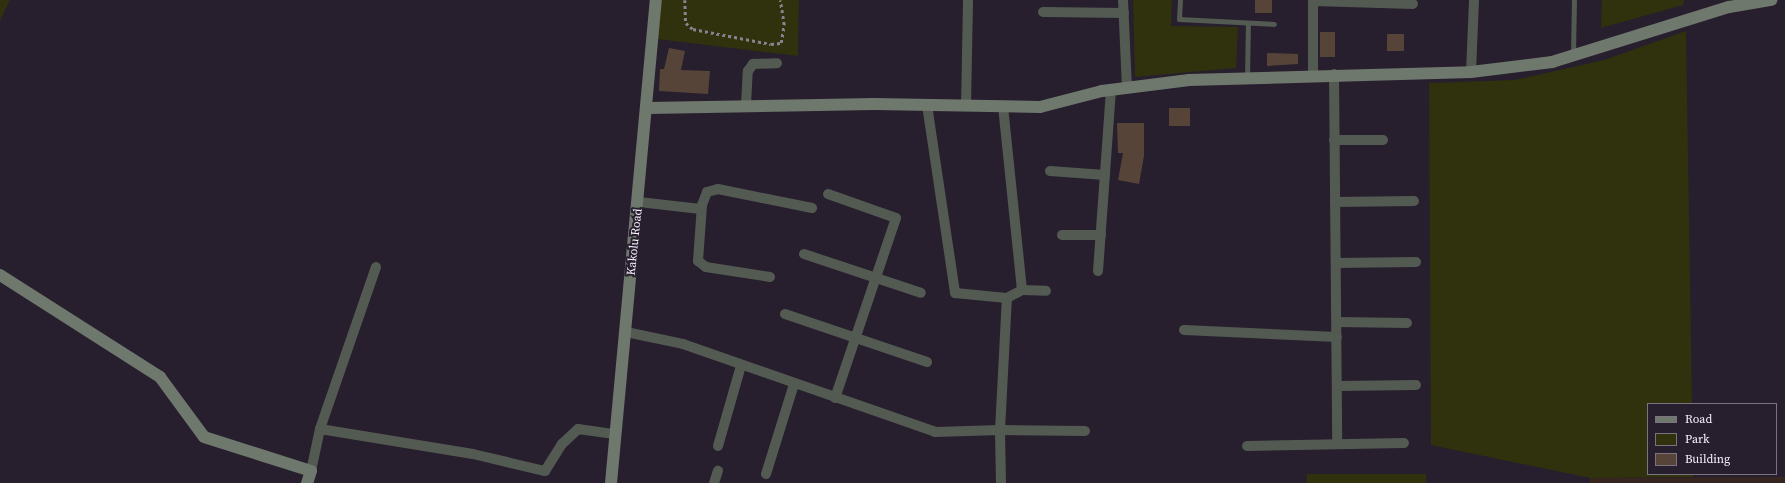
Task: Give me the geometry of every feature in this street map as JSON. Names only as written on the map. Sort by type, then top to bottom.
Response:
[{"type":"street","name":"Kakolu Road","points":[[611,483],[648,108],[656,0]]},
{"type":"street","points":[[966,106],[968,0]]},
{"type":"street","points":[[1123,0],[1126,88]]},
{"type":"street","points":[[1313,75],[1313,0],[1413,4]]},
{"type":"street","points":[[1471,72],[1474,0]]},
{"type":"street","points":[[648,108],[746,105],[927,105],[1040,107],[1111,90],[1247,78],[1334,74],[1471,72],[1573,56],[1730,7],[1771,0]]},
{"type":"street","points":[[1043,12],[1124,14]]},
{"type":"street","points":[[746,105],[748,71],[752,64],[777,64]]},
{"type":"street","points":[[1334,74],[1337,444]]},
{"type":"street","points":[[1098,272],[1111,90]]},
{"type":"street","points":[[927,105],[955,293],[1007,298],[1022,290],[1046,291]]},
{"type":"street","points":[[1003,106],[1022,290]]},
{"type":"street","points":[[1334,140],[1383,140]]},
{"type":"street","points":[[1050,171],[1105,175]]},
{"type":"street","points":[[770,277],[701,265],[697,255],[701,209],[707,192],[718,189],[812,208]]},
{"type":"street","points":[[828,194],[896,218],[835,398]]},
{"type":"street","points":[[1335,202],[1414,201]]},
{"type":"street","points":[[638,202],[701,209]]},
{"type":"street","points":[[1062,235],[1101,236]]},
{"type":"street","points":[[804,254],[921,293]]},
{"type":"street","points":[[1336,263],[1416,262]]},
{"type":"street","points":[[307,483],[320,429],[376,267]]},
{"type":"street","points":[[0,275],[160,377],[204,437],[311,471]]},
{"type":"street","points":[[1001,483],[1000,430],[1007,298]]},
{"type":"street","points":[[785,314],[927,362]]},
{"type":"street","points":[[1337,322],[1407,323]]},
{"type":"street","points":[[1184,330],[1337,337]]},
{"type":"street","points":[[626,332],[683,344],[741,366],[935,432],[1000,430],[1085,431]]},
{"type":"street","points":[[718,446],[741,366]]},
{"type":"street","points":[[766,474],[794,384]]},
{"type":"street","points":[[1337,386],[1416,385]]},
{"type":"street","points":[[320,429],[473,454],[545,471],[562,444],[578,429],[615,434]]},
{"type":"street","points":[[1247,446],[1404,444]]},
{"type":"street","points":[[714,483],[718,470]]},
{"type":"lane","points":[[1180,0],[1179,19],[1274,24]]},
{"type":"lane","points":[[1573,56],[1574,0]]},
{"type":"lane","points":[[1247,78],[1248,23]]},
{"type":"path","points":[[685,0],[686,23],[693,29],[771,44],[781,44],[784,25],[780,0]]},
{"type":"shaded area","points":[[1785,477],[1785,483],[1589,483],[1590,478]]},
{"type":"green space","points":[[0,0],[10,0],[0,21]]},
{"type":"green space","points":[[661,0],[799,0],[798,56],[657,39]]},
{"type":"green space","points":[[1133,0],[1172,0],[1171,26],[1238,27],[1236,68],[1135,77]]},
{"type":"green space","points":[[1602,0],[1684,0],[1683,5],[1601,28]]},
{"type":"green space","points":[[1686,31],[1692,403],[1647,403],[1647,475],[1693,475],[1693,477],[1590,478],[1431,445],[1429,83],[1515,80],[1604,60]]},
{"type":"green space","points":[[1307,474],[1426,474],[1426,483],[1307,483]]},
{"type":"building","points":[[1255,0],[1272,0],[1272,13],[1255,13]]},
{"type":"building","points":[[1320,32],[1335,32],[1335,57],[1320,57]]},
{"type":"building","points":[[1387,34],[1404,34],[1404,51],[1387,51]]},
{"type":"building","points":[[669,48],[685,51],[681,70],[710,71],[708,94],[659,91],[660,69],[664,69]]},
{"type":"building","points":[[1267,53],[1298,54],[1298,64],[1267,66]]},
{"type":"building","points":[[1169,108],[1190,108],[1190,126],[1169,126]]},
{"type":"building","points":[[1117,123],[1144,123],[1144,156],[1139,184],[1118,180],[1123,153],[1118,153]]}]
